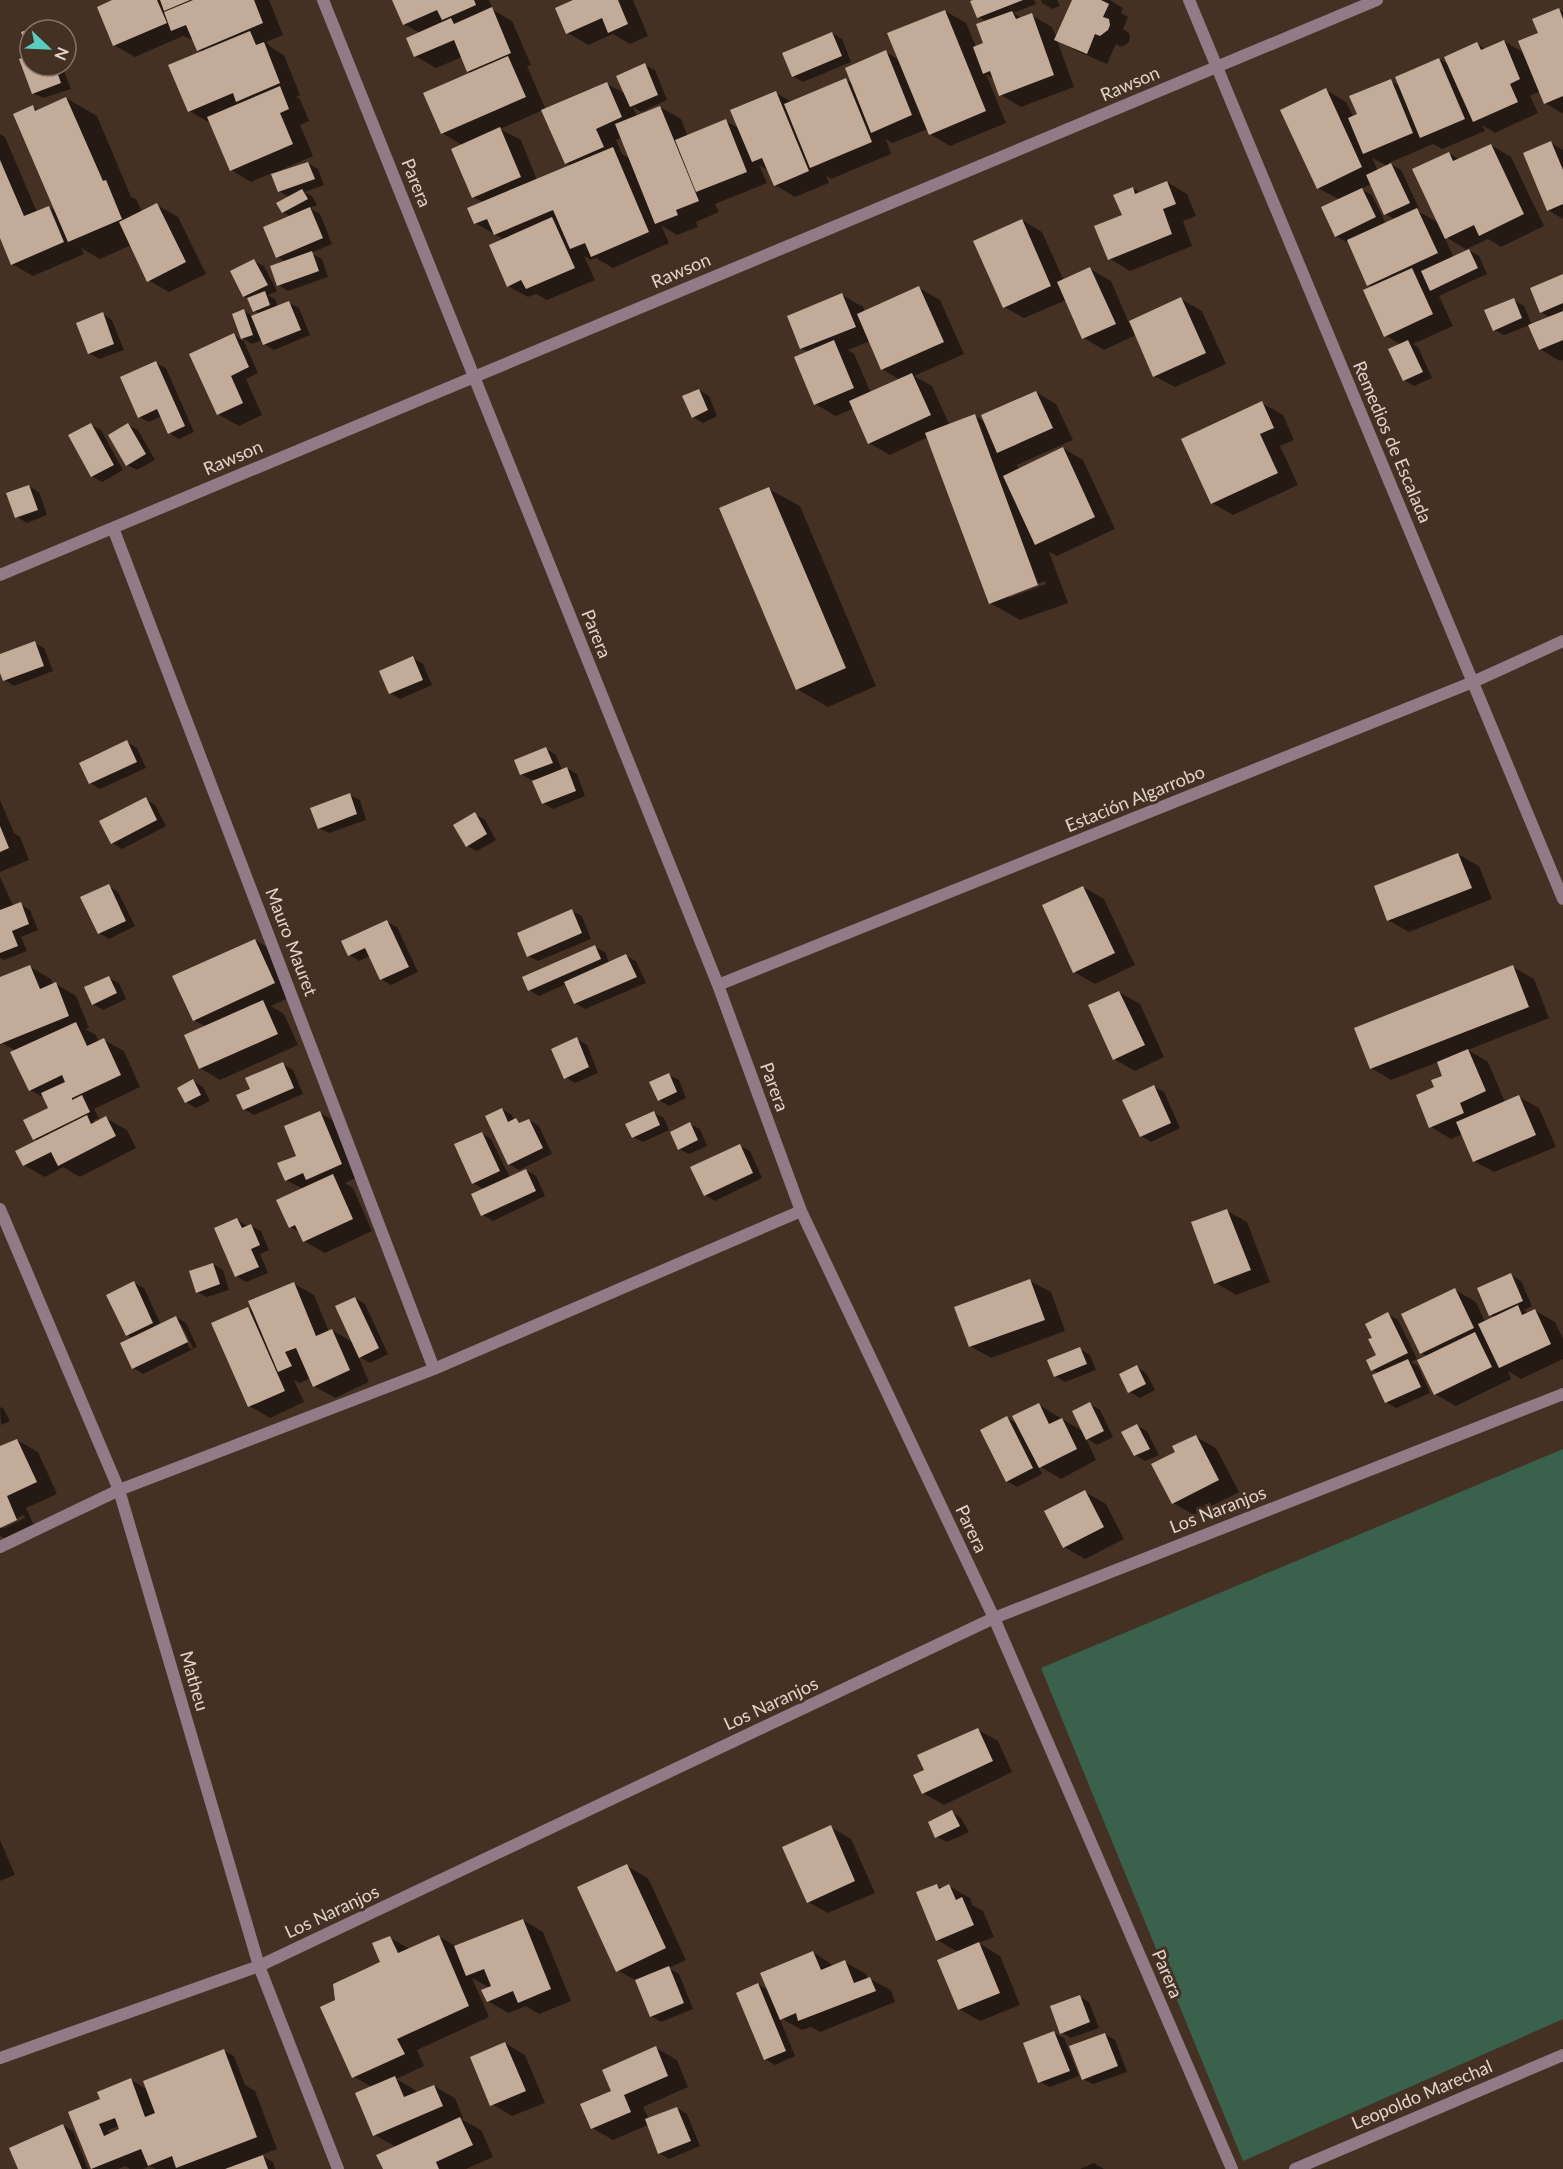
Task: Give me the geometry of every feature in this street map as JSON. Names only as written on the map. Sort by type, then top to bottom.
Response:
[{"type":"street","name":"Parera","points":[[323,0],[718,985],[801,1211],[994,1618],[1232,2169]]},
{"type":"street","name":"Remedios de Escalada","points":[[1189,0],[1563,899]]},
{"type":"street","name":"Rawson","points":[[0,575],[1377,0]]},
{"type":"street","name":"Mauro Mauret","points":[[113,528],[434,1370]]},
{"type":"street","name":"Estación Algarrobo","points":[[718,985],[1473,682],[1563,641]]},
{"type":"street","name":"Matheu","points":[[0,1209],[119,1490],[259,1966],[338,2169]]},
{"type":"street","points":[[0,1547],[119,1490],[434,1370],[801,1211]]},
{"type":"street","name":"Los Naranjos","points":[[0,2058],[259,1966],[994,1618],[1563,1394]]},
{"type":"street","name":"Leopoldo Marechal","points":[[1295,2169],[1563,2055]]},
{"type":"green space","points":[[1563,1449],[1563,2019],[1243,2161],[1041,1668]]},
{"type":"building","points":[[112,0],[157,0],[167,23],[113,46],[97,7]]},
{"type":"building","points":[[160,0],[190,0],[164,11]]},
{"type":"building","points":[[193,0],[254,0],[263,23],[197,51],[186,25],[171,31],[164,12]]},
{"type":"building","points":[[392,0],[474,0],[476,5],[442,20],[437,10],[403,25]]},
{"type":"building","points":[[573,0],[618,0],[628,24],[608,33],[602,18],[566,34],[555,8]]},
{"type":"building","points":[[1023,0],[977,18],[970,1]]},
{"type":"building","points":[[1072,0],[1101,0],[1109,4],[1103,17],[1109,19],[1108,30],[1100,36],[1095,34],[1087,54],[1054,40]]},
{"type":"building","points":[[492,7],[511,53],[467,72],[454,40],[414,57],[406,38],[451,18],[454,24]]},
{"type":"building","points":[[1559,8],[1563,19],[1563,96],[1544,104],[1518,41],[1538,33],[1532,19]]},
{"type":"building","points":[[945,10],[986,111],[929,135],[887,33]]},
{"type":"building","points":[[1012,11],[1016,19],[1032,13],[1054,75],[999,96],[990,71],[983,74],[973,47],[983,43],[976,24]]},
{"type":"building","points":[[250,31],[256,45],[264,42],[280,83],[236,102],[233,93],[188,112],[168,65]]},
{"type":"building","points":[[832,32],[842,56],[792,77],[782,53]]},
{"type":"building","points":[[1504,40],[1520,79],[1510,84],[1518,102],[1473,122],[1444,57],[1477,42],[1481,50]]},
{"type":"building","points":[[886,50],[912,115],[871,133],[845,68]]},
{"type":"building","points":[[508,56],[526,97],[441,134],[423,93]]},
{"type":"building","points":[[1439,58],[1465,119],[1420,138],[1395,77]]},
{"type":"building","points":[[645,63],[658,95],[630,107],[616,76]]},
{"type":"building","points":[[26,78],[59,78],[61,83],[32,94]]},
{"type":"building","points":[[846,78],[872,142],[810,168],[784,104]]},
{"type":"building","points":[[1391,79],[1413,133],[1363,154],[1348,118],[1357,114],[1349,96]]},
{"type":"building","points":[[607,82],[622,117],[596,129],[604,147],[565,164],[541,110]]},
{"type":"building","points":[[280,86],[289,109],[280,113],[293,144],[230,171],[207,117]]},
{"type":"building","points":[[1326,88],[1362,167],[1317,189],[1280,110]]},
{"type":"building","points":[[776,91],[809,171],[774,186],[762,158],[752,162],[730,110]]},
{"type":"building","points":[[66,97],[122,219],[68,242],[13,114],[33,105],[35,111]]},
{"type":"building","points":[[660,106],[699,201],[676,210],[678,215],[655,224],[615,124]]},
{"type":"building","points":[[726,119],[747,172],[696,192],[675,140]]},
{"type":"building","points":[[500,127],[521,177],[472,198],[451,149]]},
{"type":"building","points":[[1551,141],[1563,170],[1563,204],[1547,211],[1523,153]]},
{"type":"building","points":[[1491,144],[1524,214],[1479,236],[1474,225],[1445,239],[1412,169],[1449,152],[1453,161]]},
{"type":"building","points":[[613,147],[649,232],[591,257],[585,243],[570,249],[553,210],[494,235],[487,219],[474,224],[467,208]]},
{"type":"building","points":[[0,160],[24,216],[49,206],[64,242],[11,265],[0,238]]},
{"type":"building","points":[[308,162],[315,179],[278,192],[271,174]]},
{"type":"building","points":[[1391,163],[1410,203],[1384,215],[1366,175]]},
{"type":"building","points":[[1167,181],[1176,204],[1163,209],[1172,234],[1108,260],[1094,226],[1122,215],[1113,195],[1133,187],[1135,194]]},
{"type":"building","points":[[1362,188],[1376,217],[1335,237],[1321,207]]},
{"type":"building","points":[[302,189],[308,199],[282,213],[276,203]]},
{"type":"building","points":[[157,203],[186,262],[147,282],[119,222]]},
{"type":"building","points":[[310,207],[323,238],[276,258],[263,227]]},
{"type":"building","points":[[1417,208],[1438,253],[1367,286],[1347,240]]},
{"type":"building","points":[[552,217],[575,268],[526,289],[521,280],[507,287],[489,245]]},
{"type":"building","points":[[1022,219],[1051,286],[1003,308],[973,241]]},
{"type":"building","points":[[1469,249],[1478,268],[1430,291],[1421,271]]},
{"type":"building","points":[[312,251],[319,271],[277,286],[270,266]]},
{"type":"building","points":[[254,259],[268,285],[243,297],[230,271]]},
{"type":"building","points":[[1090,267],[1116,324],[1082,339],[1057,282]]},
{"type":"building","points":[[1412,268],[1433,314],[1384,337],[1363,290]]},
{"type":"building","points":[[1563,274],[1563,303],[1540,313],[1530,288]]},
{"type":"building","points":[[919,286],[944,342],[881,370],[857,314]]},
{"type":"building","points":[[265,291],[270,305],[253,312],[247,298]]},
{"type":"building","points":[[842,293],[856,327],[800,349],[787,316]]},
{"type":"building","points":[[1181,297],[1206,353],[1153,377],[1129,321]]},
{"type":"building","points":[[1514,298],[1522,318],[1493,331],[1484,310]]},
{"type":"building","points":[[289,301],[301,330],[263,345],[251,316]]},
{"type":"building","points":[[244,309],[253,335],[241,339],[232,314]]},
{"type":"building","points":[[1563,311],[1563,340],[1539,350],[1528,325]]},
{"type":"building","points":[[103,312],[114,344],[88,354],[76,323]]},
{"type":"building","points":[[234,333],[249,367],[231,376],[243,403],[217,415],[189,354]]},
{"type":"building","points":[[834,340],[854,388],[814,405],[794,357]]},
{"type":"building","points":[[1408,340],[1423,372],[1403,381],[1388,349]]},
{"type":"building","points":[[156,361],[185,426],[168,434],[157,409],[138,418],[120,377]]},
{"type":"building","points":[[912,373],[931,415],[868,444],[849,401]]},
{"type":"building","points":[[699,389],[708,410],[692,418],[682,396]]},
{"type":"building","points":[[1036,391],[1053,428],[997,453],[981,415]]},
{"type":"building","points":[[1262,401],[1274,428],[1260,434],[1278,473],[1211,504],[1181,439]]},
{"type":"building","points":[[975,414],[1038,585],[989,604],[925,433]]},
{"type":"building","points":[[91,423],[114,465],[91,477],[68,435]]},
{"type":"building","points":[[128,423],[146,454],[126,466],[108,435]]},
{"type":"building","points":[[1063,447],[1095,517],[1035,545],[1003,476]]},
{"type":"building","points":[[29,485],[38,510],[15,518],[6,493]]},
{"type":"building","points":[[769,487],[846,668],[796,690],[719,508]]},
{"type":"building","points":[[35,641],[44,666],[3,681],[0,673],[0,654]]},
{"type":"building","points":[[413,656],[423,680],[389,694],[379,671]]},
{"type":"building","points":[[127,740],[137,762],[89,784],[79,763]]},
{"type":"building","points":[[546,747],[553,763],[520,775],[514,760]]},
{"type":"building","points":[[567,767],[576,791],[542,804],[532,781]]},
{"type":"building","points":[[350,793],[357,814],[318,829],[310,808]]},
{"type":"building","points":[[146,797],[157,820],[111,844],[99,821]]},
{"type":"building","points":[[475,812],[487,834],[466,847],[453,825]]},
{"type":"building","points":[[0,826],[9,848],[0,852]]},
{"type":"building","points":[[1458,853],[1472,888],[1387,921],[1374,886]]},
{"type":"building","points":[[109,884],[126,921],[98,934],[80,897]]},
{"type":"building","points":[[1083,886],[1115,953],[1073,973],[1042,905]]},
{"type":"building","points":[[21,902],[29,924],[12,931],[18,946],[0,953],[0,910]]},
{"type":"building","points":[[572,909],[582,933],[527,957],[517,933]]},
{"type":"building","points":[[387,920],[409,967],[380,980],[365,948],[348,956],[341,941]]},
{"type":"building","points":[[255,939],[275,983],[193,1021],[172,976]]},
{"type":"building","points":[[595,945],[601,959],[528,991],[522,977]]},
{"type":"building","points":[[626,954],[637,977],[574,1004],[564,982]]},
{"type":"building","points":[[30,965],[40,989],[56,982],[69,1016],[0,1044],[0,977]]},
{"type":"building","points":[[1513,965],[1529,1007],[1370,1069],[1354,1028]]},
{"type":"building","points":[[109,976],[117,993],[92,1005],[84,987]]},
{"type":"building","points":[[1119,991],[1145,1045],[1113,1060],[1088,1005]]},
{"type":"building","points":[[263,1000],[278,1034],[199,1069],[184,1035]]},
{"type":"building","points":[[76,1022],[87,1046],[104,1038],[121,1075],[72,1098],[72,1100],[82,1095],[90,1112],[33,1140],[23,1120],[48,1108],[41,1093],[65,1082],[62,1075],[29,1091],[10,1052]]},
{"type":"building","points":[[577,1037],[589,1067],[564,1079],[551,1049]]},
{"type":"building","points":[[1468,1049],[1486,1091],[1460,1103],[1464,1113],[1429,1128],[1416,1095],[1434,1087],[1431,1080],[1442,1076],[1437,1062]]},
{"type":"building","points":[[283,1062],[294,1088],[243,1110],[236,1095],[250,1089],[245,1078]]},
{"type":"building","points":[[669,1073],[677,1092],[658,1101],[649,1082]]},
{"type":"building","points":[[193,1079],[201,1095],[185,1103],[177,1088]]},
{"type":"building","points":[[1154,1085],[1171,1123],[1140,1137],[1122,1100]]},
{"type":"building","points":[[1519,1095],[1536,1135],[1473,1162],[1456,1122]]},
{"type":"building","points":[[502,1108],[508,1122],[516,1118],[519,1123],[529,1119],[543,1148],[508,1165],[485,1116]]},
{"type":"building","points":[[320,1111],[342,1164],[306,1180],[303,1173],[285,1181],[277,1163],[296,1156],[284,1126]]},
{"type":"building","points":[[654,1111],[660,1125],[632,1138],[625,1124]]},
{"type":"building","points":[[87,1115],[91,1124],[106,1116],[116,1136],[58,1166],[51,1152],[23,1166],[15,1151]]},
{"type":"building","points":[[690,1122],[698,1140],[678,1150],[670,1132]]},
{"type":"building","points":[[482,1132],[500,1171],[472,1184],[454,1144]]},
{"type":"building","points":[[740,1144],[753,1173],[704,1196],[690,1167]]},
{"type":"building","points":[[526,1169],[536,1191],[481,1216],[471,1194]]},
{"type":"building","points":[[333,1174],[353,1219],[303,1242],[295,1225],[289,1228],[276,1200]]},
{"type":"building","points":[[1227,1209],[1251,1270],[1214,1284],[1191,1222]]},
{"type":"building","points":[[237,1218],[242,1228],[251,1224],[260,1245],[251,1249],[259,1267],[235,1277],[214,1228]]},
{"type":"building","points":[[213,1263],[220,1284],[196,1293],[189,1271]]},
{"type":"building","points":[[1511,1273],[1523,1301],[1489,1316],[1477,1288]]},
{"type":"building","points":[[1030,1279],[1045,1320],[969,1347],[954,1307]]},
{"type":"building","points":[[134,1281],[153,1323],[126,1336],[106,1295]]},
{"type":"building","points":[[294,1282],[316,1336],[332,1329],[350,1370],[313,1387],[296,1348],[285,1352],[292,1366],[278,1372],[248,1301]]},
{"type":"building","points":[[1455,1288],[1474,1328],[1420,1354],[1401,1314]]},
{"type":"building","points":[[355,1297],[379,1348],[359,1358],[335,1306]]},
{"type":"building","points":[[1518,1305],[1522,1315],[1535,1309],[1551,1344],[1499,1368],[1478,1324]]},
{"type":"building","points":[[248,1307],[285,1391],[248,1407],[211,1323]]},
{"type":"building","points":[[1388,1312],[1408,1353],[1371,1371],[1366,1360],[1376,1355],[1368,1339],[1372,1338],[1365,1324]]},
{"type":"building","points":[[176,1316],[188,1342],[132,1369],[120,1343]]},
{"type":"building","points":[[1475,1332],[1492,1367],[1434,1395],[1417,1360]]},
{"type":"building","points":[[1080,1347],[1087,1364],[1054,1377],[1047,1360]]},
{"type":"building","points":[[1408,1359],[1421,1387],[1385,1403],[1372,1375]]},
{"type":"building","points":[[1137,1365],[1146,1384],[1128,1393],[1119,1374]]},
{"type":"building","points":[[1090,1402],[1104,1431],[1086,1440],[1072,1411]]},
{"type":"building","points":[[1039,1403],[1049,1424],[1062,1418],[1077,1449],[1039,1468],[1012,1416]]},
{"type":"building","points":[[1007,1416],[1033,1468],[1006,1482],[980,1430]]},
{"type":"building","points":[[1137,1424],[1150,1449],[1134,1456],[1121,1432]]},
{"type":"building","points":[[1196,1435],[1219,1480],[1172,1504],[1151,1464],[1175,1452],[1172,1446]]},
{"type":"building","points":[[17,1439],[37,1482],[7,1496],[17,1520],[0,1528],[0,1446]]},
{"type":"building","points":[[1085,1490],[1104,1527],[1063,1548],[1044,1511]]},
{"type":"building","points":[[978,1728],[993,1761],[922,1794],[913,1775],[924,1770],[917,1755]]},
{"type":"building","points":[[952,1810],[960,1826],[935,1838],[928,1822]]},
{"type":"building","points":[[831,1825],[855,1881],[807,1903],[782,1847]]},
{"type":"building","points":[[627,1864],[666,1948],[616,1972],[577,1887]]},
{"type":"building","points":[[937,1884],[939,1889],[949,1884],[956,1900],[962,1897],[974,1925],[936,1941],[916,1892]]},
{"type":"building","points":[[523,1919],[551,1989],[518,2003],[513,1991],[487,2002],[481,1990],[491,1986],[484,1969],[466,1976],[454,1946]]},
{"type":"building","points":[[439,1935],[469,2006],[397,2039],[405,2054],[352,2078],[320,2007],[335,2000],[333,1984],[380,1962],[372,1943],[390,1936],[398,1953]]},
{"type":"building","points":[[979,1942],[1000,1993],[958,2010],[937,1960]]},
{"type":"building","points":[[813,1951],[821,1970],[845,1960],[854,1983],[870,1977],[876,1991],[798,2021],[796,2013],[780,2020],[760,1973]]},
{"type":"building","points":[[669,1966],[684,2003],[650,2017],[635,1980]]},
{"type":"building","points":[[758,1983],[786,2051],[764,2060],[736,1993]]},
{"type":"building","points":[[1080,1995],[1090,2022],[1060,2034],[1050,2006]]},
{"type":"building","points":[[1054,2031],[1070,2071],[1038,2083],[1023,2043]]},
{"type":"building","points":[[1105,2033],[1118,2066],[1082,2080],[1069,2046]]},
{"type":"building","points":[[505,2042],[526,2091],[490,2106],[470,2057]]},
{"type":"building","points":[[656,2046],[668,2076],[624,2095],[631,2112],[591,2129],[580,2104],[611,2091],[602,2070]]},
{"type":"building","points":[[224,2049],[257,2137],[176,2168],[172,2156],[148,2166],[141,2149],[91,2169],[68,2112],[100,2099],[97,2092],[131,2078],[145,2117],[155,2113],[143,2081]],"holes":[[[115,2118],[119,2129],[104,2136],[99,2124]]]},
{"type":"building","points":[[395,2076],[404,2097],[434,2085],[443,2106],[373,2136],[355,2093]]},
{"type":"building","points":[[677,2107],[691,2141],[658,2154],[645,2119]]},
{"type":"building","points":[[460,2117],[473,2145],[436,2162],[439,2169],[383,2169],[376,2155]]},
{"type":"building","points":[[63,2124],[82,2169],[18,2169],[9,2148]]},
{"type":"building","points":[[263,2155],[268,2169],[225,2169]]}]
